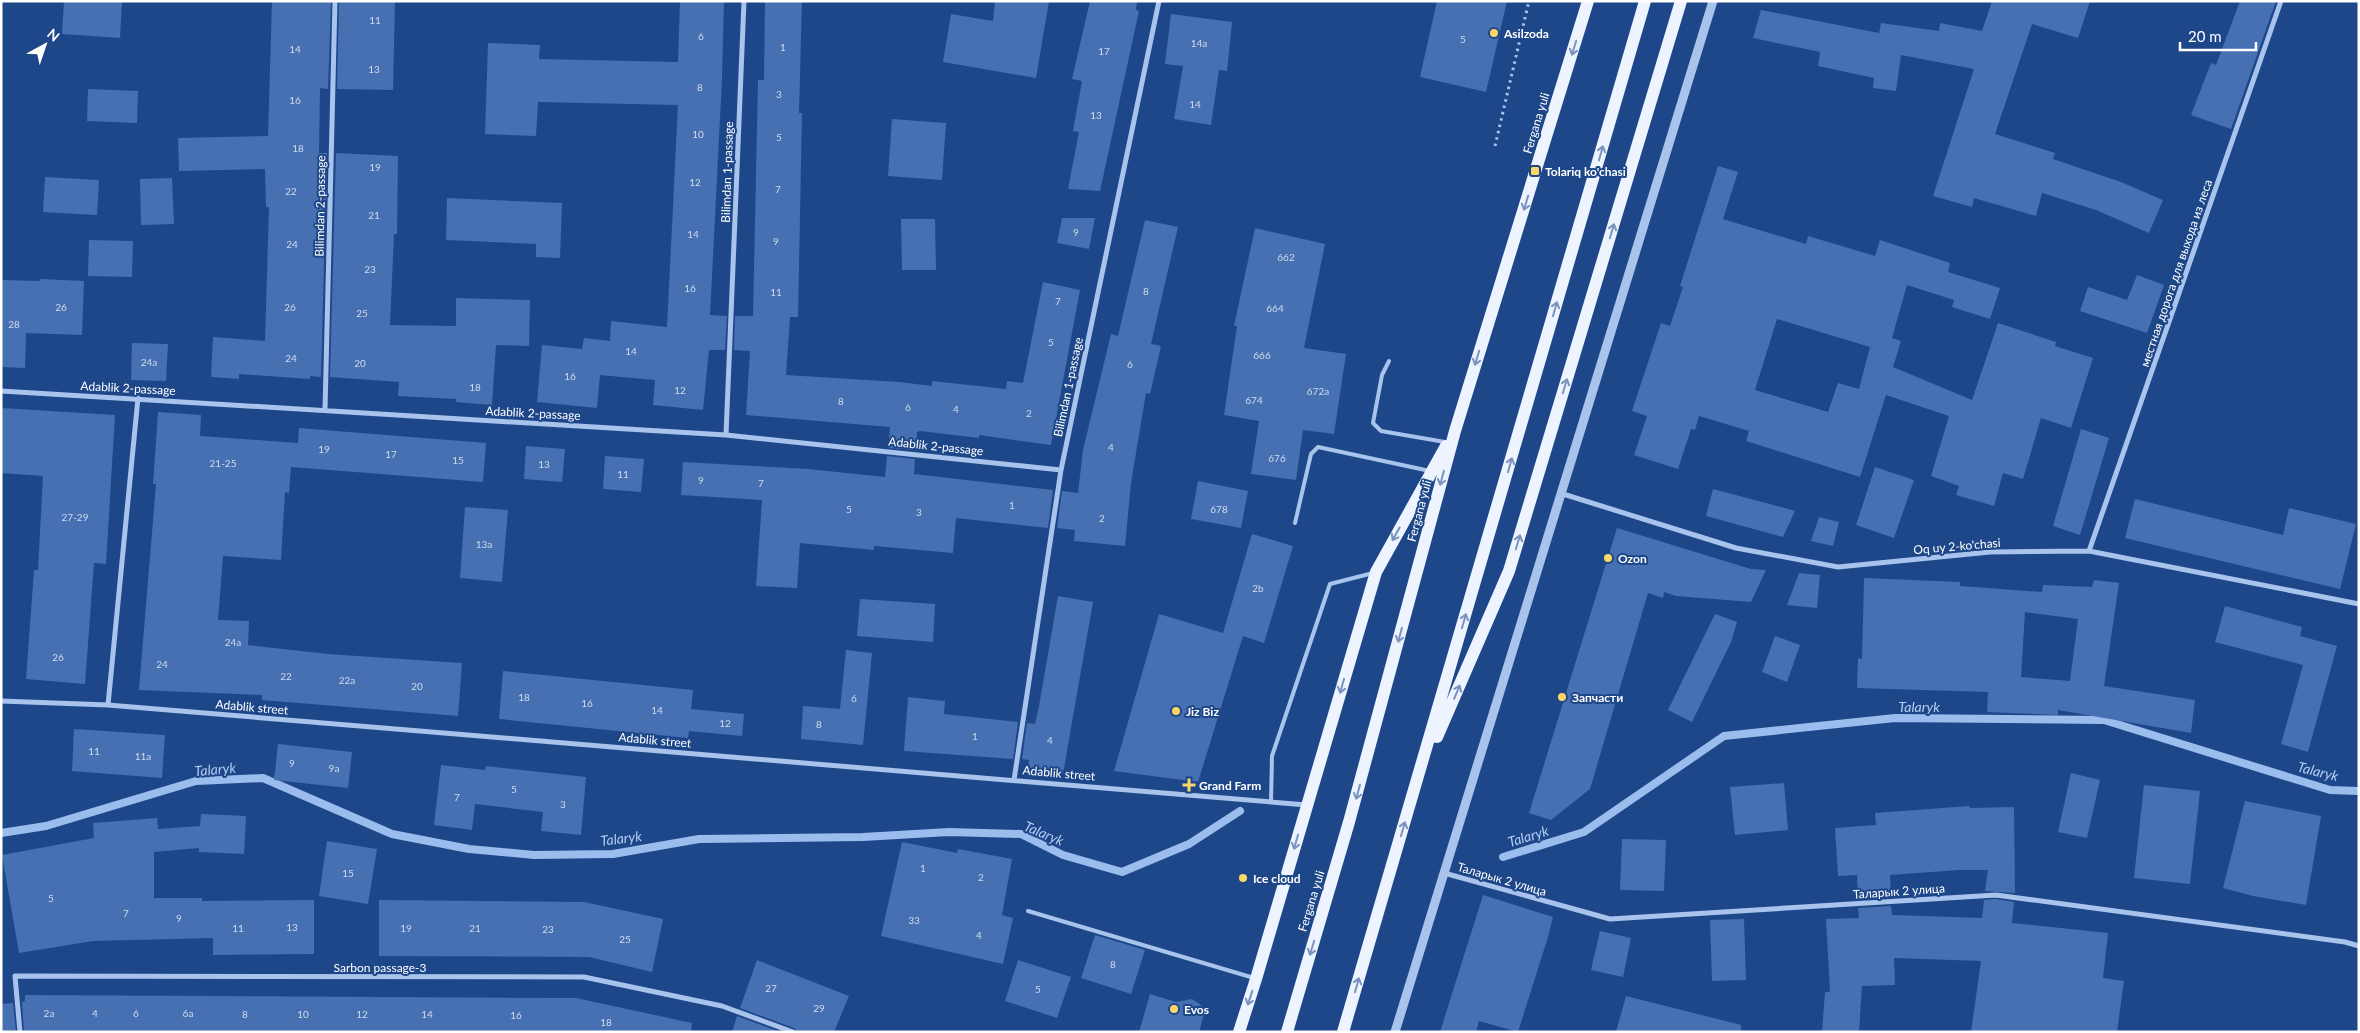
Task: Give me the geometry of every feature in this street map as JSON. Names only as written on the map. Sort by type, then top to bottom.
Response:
[{"type":"main road","name":"Fergana yuli","points":[[1287,1032],[1350,822],[1455,431],[1588,1]]},
{"type":"main road","points":[[1343,1032],[1645,1]]},
{"type":"main road","points":[[1416,785],[1509,571],[1681,1]]},
{"type":"main road","points":[[1238,1032],[1256,979],[1376,572],[1455,431]]},
{"type":"street","name":"Bilimdan 2-passage","points":[[325,410],[335,1]]},
{"type":"street","name":"Bilimdan 1-passage","points":[[726,434],[744,1]]},
{"type":"street","name":"Bilimdan 1-passage","points":[[1014,780],[1061,470],[1159,1]]},
{"type":"street","points":[[1395,1032],[1443,873],[1563,494],[1713,1]]},
{"type":"street","name":"местная дорога для выхода из леса","points":[[2089,551],[2281,1]]},
{"type":"street","name":"Аdаblik 2-passage","points":[[1,391],[726,434],[1061,470]]},
{"type":"street","points":[[108,705],[138,398]]},
{"type":"street","name":"Oq uy 2-ko'chasi","points":[[1563,494],[1736,548],[1838,567],[1990,552],[2089,551],[2359,604]]},
{"type":"street","name":"Adablik street","points":[[1,701],[108,705],[1307,805]]},
{"type":"street","name":"Таларык 2 улица","points":[[1443,873],[1610,919],[1996,895],[2335,940],[2359,946]]},
{"type":"street","name":"Sarbon passage-3","points":[[20,1032],[16,976],[584,977],[722,1006],[793,1032]]},
{"type":"lane","points":[[1390,361],[1382,375],[1374,423],[1381,430],[1448,443]]},
{"type":"lane","points":[[1295,523],[1311,454],[1318,447],[1432,471]]},
{"type":"lane","points":[[1271,802],[1272,756],[1330,584],[1376,572]]},
{"type":"lane","points":[[1028,910],[1256,979]]},
{"type":"path","points":[[1495,146],[1529,1]]},
{"type":"building","points":[[64,1],[122,1],[120,38],[62,34]]},
{"type":"building","points":[[272,1],[331,1],[328,89],[320,88],[319,153],[327,153],[321,377],[310,376],[310,379],[239,374],[239,379],[211,377],[213,337],[265,341],[269,207],[266,207],[265,169],[179,171],[178,138],[268,136]]},
{"type":"building","points":[[339,1],[395,1],[393,90],[337,89]]},
{"type":"building","points":[[680,1],[724,1],[710,315],[727,316],[725,350],[709,350],[703,410],[653,405],[655,380],[600,375],[597,408],[537,402],[542,345],[582,349],[584,338],[610,341],[611,321],[667,327],[678,105],[538,102],[536,136],[485,134],[488,43],[540,45],[539,59],[678,62]]},
{"type":"building","points":[[765,1],[802,1],[799,113],[802,113],[798,317],[790,317],[786,375],[899,382],[932,386],[932,381],[1006,389],[1007,381],[1023,383],[1043,282],[1080,290],[1051,445],[979,435],[979,438],[920,431],[917,432],[916,450],[888,448],[890,427],[746,415],[750,351],[734,350],[735,316],[753,316],[758,80],[764,80]]},
{"type":"building","points":[[995,1],[1049,1],[1036,78],[943,62],[951,14],[993,21]]},
{"type":"building","points":[[1090,1],[1137,1],[1136,10],[1139,11],[1100,191],[1068,189],[1079,132],[1073,131],[1082,81],[1072,79]]},
{"type":"building","points":[[1437,1],[1507,1],[1486,92],[1420,77]]},
{"type":"building","points":[[1992,1],[2090,1],[2078,38],[2032,24],[1995,134],[2055,153],[2053,159],[2121,182],[2163,200],[2149,233],[2096,210],[2042,193],[2036,216],[1974,198],[1972,207],[1933,196],[1974,69],[1901,55],[1896,91],[1873,88],[1874,78],[1818,66],[1820,52],[1753,38],[1761,10],[1879,33],[1881,23],[1939,31],[1940,23],[1982,31]]},
{"type":"building","points":[[2240,1],[2276,1],[2231,129],[2191,115],[2211,63],[2216,65]]},
{"type":"building","points":[[1171,14],[1232,22],[1227,71],[1219,70],[1211,125],[1174,119],[1183,66],[1165,64]]},
{"type":"building","points":[[88,89],[138,91],[137,123],[87,121]]},
{"type":"building","points":[[892,119],[946,123],[942,180],[888,176]]},
{"type":"building","points":[[336,153],[398,156],[397,234],[394,234],[390,325],[456,326],[456,298],[530,300],[529,346],[496,345],[492,405],[456,402],[456,399],[398,396],[399,382],[330,377]]},
{"type":"building","points":[[1718,166],[1738,172],[1723,219],[1806,244],[1808,236],[1875,256],[1880,240],[1950,263],[1948,272],[2000,288],[1990,319],[1952,307],[1954,300],[1907,285],[1892,338],[1901,341],[1893,367],[1972,400],[1998,323],[2056,342],[2055,346],[2093,358],[2071,428],[2041,418],[2023,479],[2003,473],[1994,506],[1956,495],[1959,486],[1931,476],[1949,416],[1886,395],[1860,477],[1746,441],[1749,431],[1699,416],[1695,430],[1691,429],[1678,469],[1634,455],[1647,416],[1632,411],[1661,323],[1670,326],[1683,287],[1680,286]],"holes":[[[1777,319],[1870,347],[1859,389],[1838,383],[1828,412],[1755,390]]]},
{"type":"building","points":[[45,177],[99,180],[97,215],[43,212]]},
{"type":"building","points":[[172,178],[174,224],[141,225],[140,179]]},
{"type":"building","points":[[447,198],[562,203],[560,258],[536,257],[536,244],[446,240]]},
{"type":"building","points":[[1062,218],[1095,218],[1089,249],[1057,243]]},
{"type":"building","points":[[901,219],[935,219],[936,270],[902,270]]},
{"type":"building","points":[[1145,220],[1178,227],[1151,344],[1161,346],[1150,394],[1146,393],[1131,483],[1125,546],[1074,541],[1075,530],[1057,528],[1062,491],[1078,493],[1083,450],[1111,334],[1118,336]]},
{"type":"building","points":[[1255,228],[1325,244],[1304,348],[1346,354],[1334,434],[1303,430],[1296,480],[1251,474],[1259,421],[1224,415],[1237,326],[1234,326]]},
{"type":"building","points":[[89,240],[133,241],[132,277],[88,276]]},
{"type":"building","points":[[2137,275],[2164,285],[2147,333],[2080,311],[2088,287],[2127,300]]},
{"type":"building","points":[[40,279],[84,281],[82,335],[26,333],[25,368],[1,367],[1,280],[40,281]]},
{"type":"building","points":[[132,343],[168,344],[166,381],[131,380]]},
{"type":"building","points":[[1,408],[115,415],[106,564],[94,563],[85,684],[26,679],[34,570],[38,570],[43,476],[1,473]]},
{"type":"building","points":[[158,412],[201,415],[200,436],[298,443],[299,428],[486,443],[483,482],[291,467],[289,493],[285,492],[281,560],[223,556],[218,620],[249,621],[248,645],[328,654],[462,663],[458,716],[262,700],[262,695],[139,690],[156,484],[153,484]]},
{"type":"building","points":[[2081,429],[2109,438],[2080,535],[2053,526]]},
{"type":"building","points":[[526,446],[565,449],[562,482],[524,479]]},
{"type":"building","points":[[605,456],[644,459],[641,492],[603,489]]},
{"type":"building","points":[[887,456],[915,459],[914,474],[1053,490],[1048,528],[956,518],[953,553],[874,546],[874,550],[800,543],[797,588],[756,586],[762,500],[681,495],[683,462],[808,469],[885,477]]},
{"type":"building","points":[[1875,467],[1914,480],[1894,538],[1856,525]]},
{"type":"building","points":[[1198,481],[1248,491],[1241,528],[1191,519]]},
{"type":"building","points":[[1713,489],[1795,511],[1783,537],[1706,516]]},
{"type":"building","points":[[2135,499],[2283,535],[2289,508],[2356,524],[2340,589],[2125,538]]},
{"type":"building","points":[[465,507],[508,510],[502,582],[460,578]]},
{"type":"building","points":[[1819,517],[1839,522],[1833,546],[1811,541]]},
{"type":"building","points":[[1617,528],[1751,569],[1766,570],[1751,602],[1676,596],[1664,592],[1663,598],[1648,593],[1590,789],[1551,820],[1529,813]]},
{"type":"building","name":"Jiz Biz","points":[[1252,534],[1293,546],[1264,643],[1243,636],[1198,782],[1114,771],[1159,614],[1223,633]]},
{"type":"building","points":[[1799,573],[1820,575],[1817,608],[1787,605]]},
{"type":"building","points":[[1864,578],[1960,582],[1960,586],[2042,592],[2043,585],[2092,587],[2094,580],[2119,583],[2104,686],[2195,700],[2191,733],[2058,710],[2058,715],[1987,712],[1988,692],[1857,688],[1858,658],[1862,659]],"holes":[[[2025,612],[2078,619],[2070,681],[2021,677]]]},
{"type":"building","points":[[1058,596],[1093,602],[1063,774],[1028,768],[1029,760],[1022,759],[1027,723],[1035,724],[1039,706]]},
{"type":"building","points":[[860,599],[935,604],[933,642],[857,636]]},
{"type":"building","points":[[2225,606],[2302,627],[2300,636],[2337,646],[2308,752],[2281,744],[2303,665],[2215,642]]},
{"type":"building","points":[[1715,614],[1737,622],[1731,642],[1692,722],[1668,710]]},
{"type":"building","points":[[1775,636],[1800,645],[1787,682],[1762,672]]},
{"type":"building","points":[[846,650],[872,653],[863,745],[801,739],[803,706],[840,709]]},
{"type":"building","points":[[503,671],[693,690],[691,709],[744,714],[742,736],[689,731],[688,738],[499,719]]},
{"type":"building","points":[[908,697],[945,701],[944,714],[1018,722],[1013,759],[904,751]]},
{"type":"building","points":[[74,729],[165,735],[162,778],[72,771]]},
{"type":"building","points":[[278,744],[352,752],[348,788],[274,780]]},
{"type":"building","points":[[441,765],[485,770],[486,766],[586,777],[581,835],[541,831],[543,812],[475,804],[472,830],[434,825]]},
{"type":"building","points":[[2071,773],[2100,780],[2087,838],[2058,832]]},
{"type":"building","points":[[1784,783],[1788,830],[1735,835],[1730,787]]},
{"type":"building","points":[[2144,785],[2200,791],[2190,884],[2134,878]]},
{"type":"building","points":[[2245,801],[2321,816],[2306,905],[2253,896],[2223,888]]},
{"type":"building","points":[[1969,806],[1970,808],[2014,807],[2015,893],[1985,891],[1988,870],[1959,870],[1890,875],[1891,897],[1858,899],[1857,875],[1838,876],[1835,828],[1876,825],[1875,813]]},
{"type":"building","points":[[201,814],[246,816],[244,854],[199,852],[199,848],[154,852],[154,898],[202,898],[202,901],[314,900],[314,954],[213,955],[213,938],[93,941],[19,953],[2,855],[94,838],[93,823],[157,818],[158,829],[200,826]]},
{"type":"building","points":[[1622,839],[1666,840],[1664,891],[1620,890]]},
{"type":"building","points":[[327,841],[377,849],[368,904],[319,896]]},
{"type":"building","points":[[902,842],[957,853],[958,849],[1012,859],[1002,915],[1013,918],[1003,964],[881,936]]},
{"type":"building","points":[[1483,895],[1553,917],[1548,937],[1518,1032],[1479,1021],[1476,1032],[1440,1032]]},
{"type":"building","points":[[1996,899],[2014,902],[2012,923],[2108,933],[2103,978],[2124,981],[2117,1032],[1971,1032],[1981,961],[1894,958],[1895,985],[1862,986],[1859,1032],[1822,1032],[1825,992],[1830,992],[1826,919],[1859,918],[1858,908],[1891,906],[1892,915],[1982,918],[1984,900]]},
{"type":"building","points":[[379,900],[584,902],[663,919],[652,972],[589,957],[379,956]]},
{"type":"building","points":[[1744,919],[1746,980],[1712,981],[1710,920]]},
{"type":"building","points":[[1600,931],[1631,938],[1623,977],[1591,970]]},
{"type":"building","points":[[1095,935],[1145,950],[1131,994],[1081,978]]},
{"type":"building","points":[[757,960],[849,996],[834,1032],[797,1032],[794,1028],[740,1008]]},
{"type":"building","points":[[1018,960],[1071,977],[1057,1018],[1005,1001]]},
{"type":"building","name":"Evos","points":[[1150,994],[1176,1002],[1192,999],[1201,1005],[1204,1014],[1199,1032],[1139,1032]]},
{"type":"building","points":[[25,995],[576,998],[692,1023],[691,1032],[24,1032],[22,1002],[25,1001]]},
{"type":"building","points":[[1626,996],[1741,1025],[1741,1032],[1616,1032]]},
{"type":"building","points":[[13,1003],[16,1032],[1,1032],[1,1004]]},
{"type":"building","points":[[737,1016],[780,1032],[732,1032]]},
{"type":"waterway","name":"Talaryk","points":[[1503,857],[1584,832],[1724,736],[1895,718],[2104,720],[2330,790],[2359,791]]},
{"type":"waterway","name":"Talaryk","points":[[1,833],[46,826],[196,781],[263,778],[392,834],[469,849],[534,855],[613,854],[699,839],[863,837],[949,832],[1021,834],[1063,855],[1122,872],[1189,844],[1240,811]]},
{"type":"place","name":"Asilzoda","points":[[1494,33]]},
{"type":"place","name":"Tolariq ko'chasi","points":[[1535,171]]},
{"type":"place","name":"Ozon","points":[[1608,558]]},
{"type":"place","name":"Запчасти","points":[[1562,697]]},
{"type":"place","name":"Jiz Biz","points":[[1176,711]]},
{"type":"place","name":"Grand Farm","points":[[1189,785]]},
{"type":"place","name":"Ice cloud","points":[[1243,878]]},
{"type":"place","name":"Evos","points":[[1174,1009]]}]
